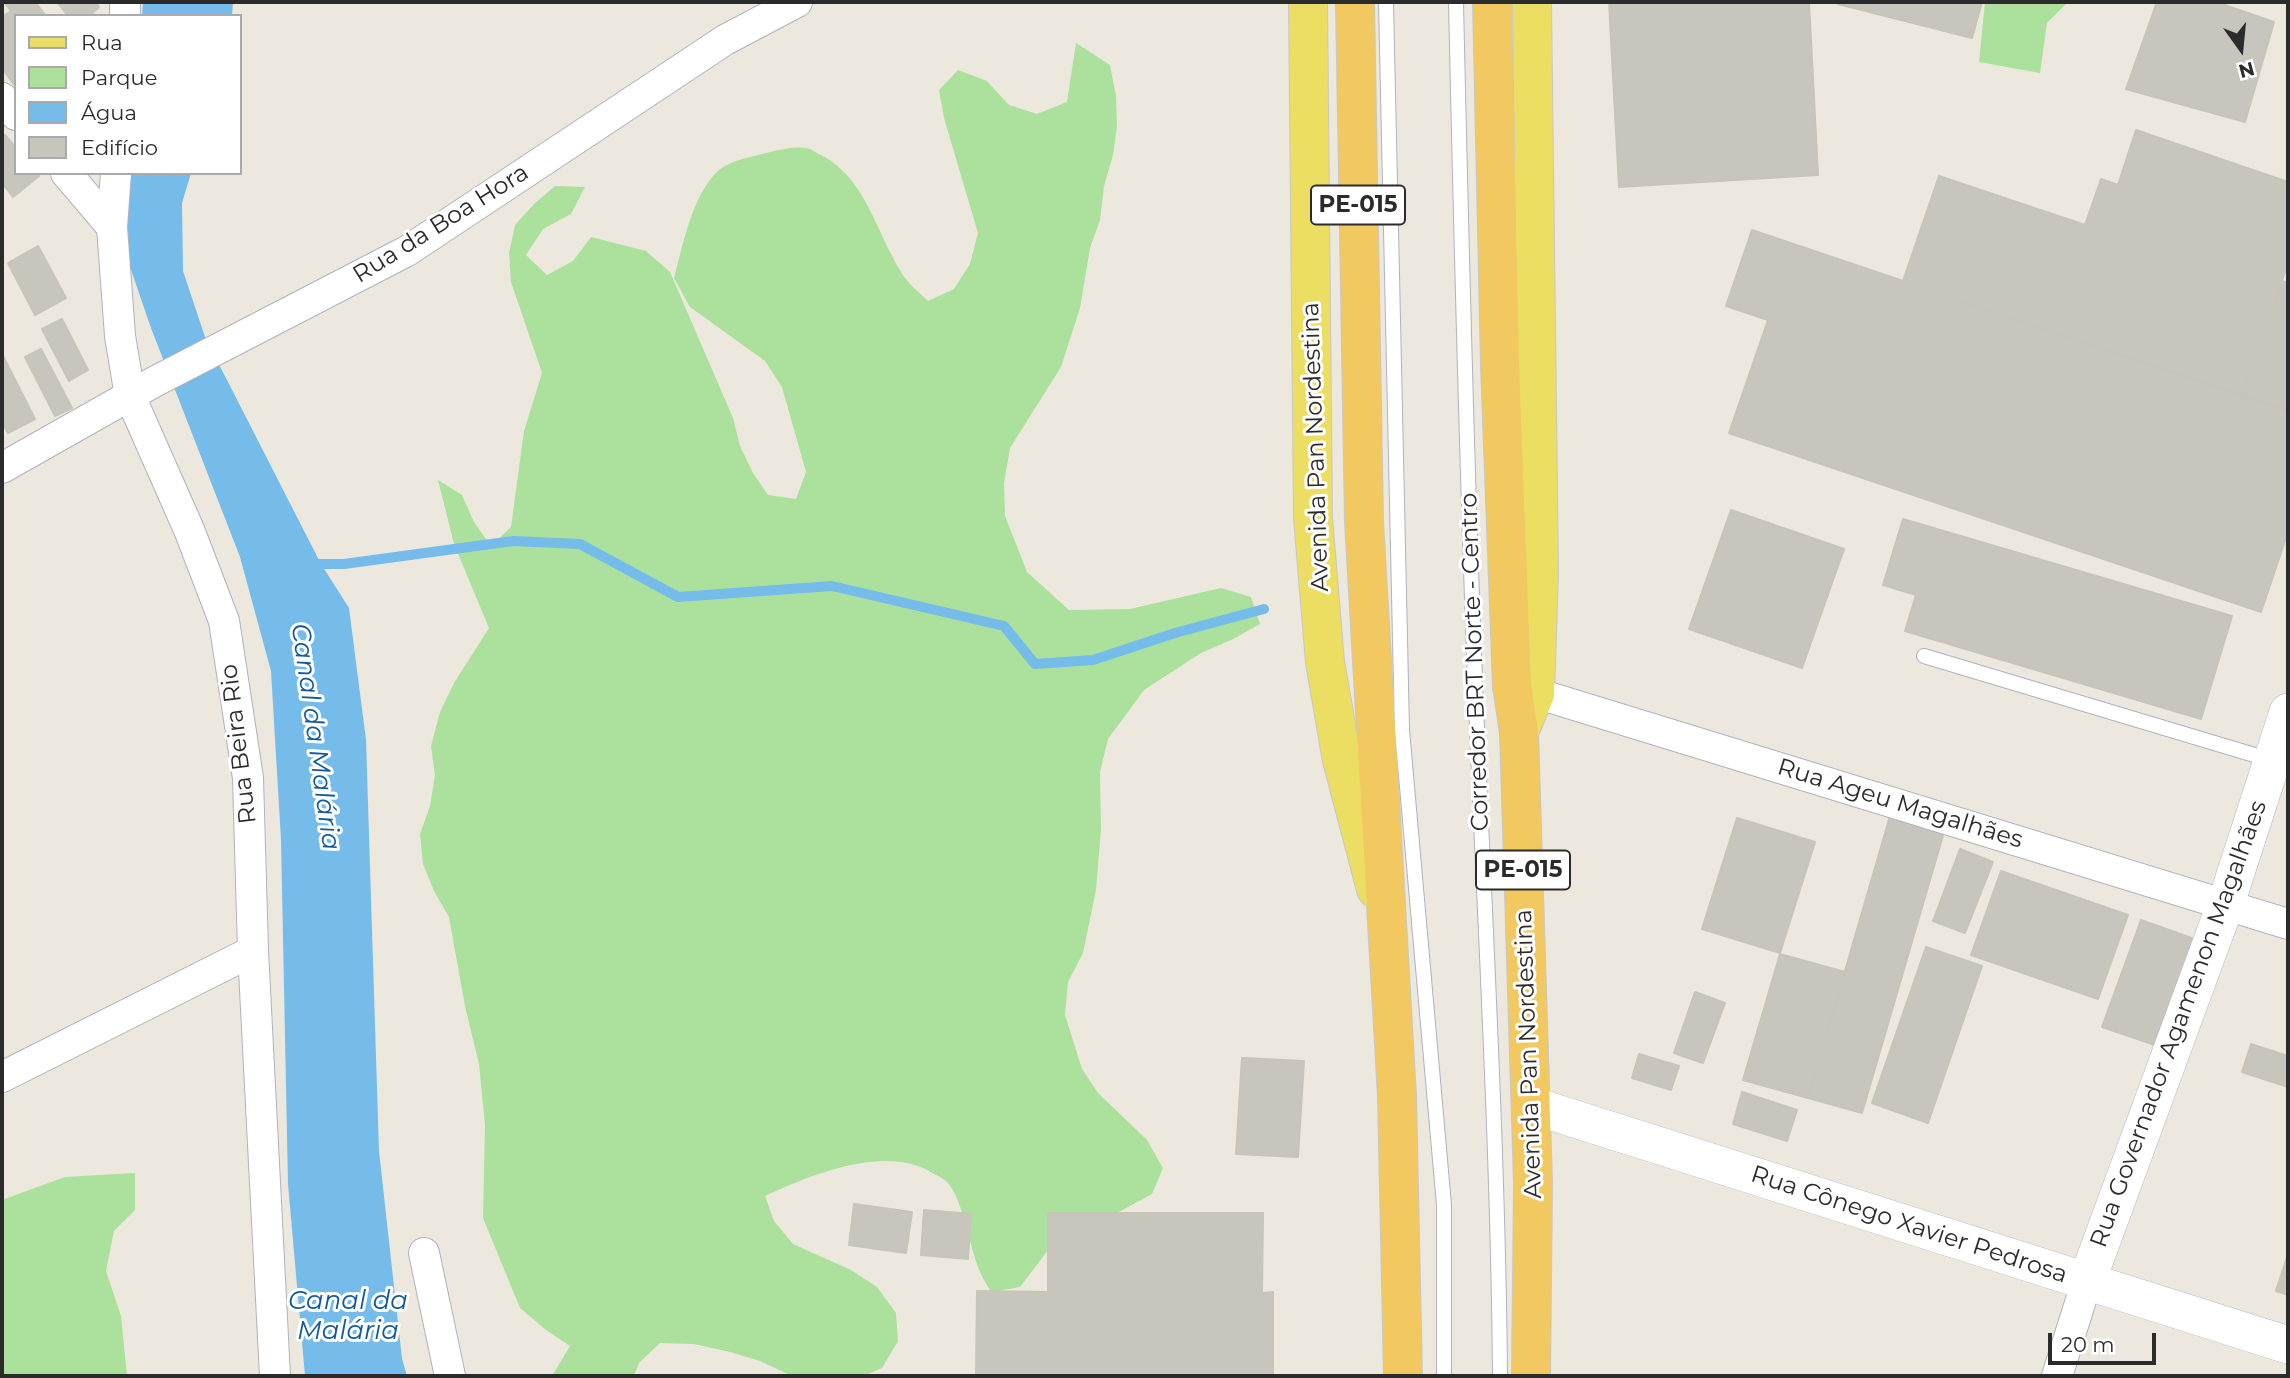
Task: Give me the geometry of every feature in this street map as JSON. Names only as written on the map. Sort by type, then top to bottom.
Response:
[{"type":"highway","name":"Avenida Pan Nordestina","points":[[1355,2],[1377,406],[1364,521],[1397,1096],[1403,1376]]},
{"type":"highway","name":"PE-015","points":[[1482,366],[1492,2]]},
{"type":"highway","name":"Avenida Pan Nordestina","points":[[1482,366],[1523,690],[1519,732],[1534,1183],[1531,1376]]},
{"type":"main road","name":"Avenida Pan Nordestina","points":[[1308,2],[1313,518],[1325,662],[1342,760],[1387,927]]},
{"type":"main road","name":"Avenida Pan Nordestina","points":[[1523,690],[1539,572],[1532,2]]},
{"type":"street","name":"Rua da Boa Hora","points":[[2,468],[142,389],[407,251],[725,40],[797,2]]},
{"type":"street","points":[[2,98],[14,113]]},
{"type":"street","points":[[68,175],[112,227]]},
{"type":"street","name":"Rua Beira Rio","points":[[116,175],[112,227],[120,336],[142,389],[190,532],[224,621],[248,778],[253,951],[275,1376]]},
{"type":"street","name":"Rua Ageu Magalhães","points":[[1523,690],[2227,903],[2288,924]]},
{"type":"street","name":"Rua Governador Agamenon Magalhães","points":[[2057,1376],[2087,1281],[2227,903],[2288,712]]},
{"type":"street","points":[[2,1077],[253,951]]},
{"type":"street","name":"Rua Cônego Xavier Pedrosa","points":[[1531,1105],[2288,1345]]},
{"type":"street","points":[[424,1253],[450,1376]]},
{"type":"lane","points":[[1386,2],[1377,406],[1402,730],[1444,1205],[1444,1376]]},
{"type":"lane","name":"Corredor BRT Norte - Centro","points":[[1456,2],[1482,366],[1475,694],[1499,1223],[1500,1376]]},
{"type":"lane","points":[[1924,656],[2273,760]]},
{"type":"green space","points":[[1985,2],[2068,2],[2047,23],[2040,73],[1979,62]]},
{"type":"green space","points":[[1076,43],[1110,65],[1116,96],[1117,126],[1113,155],[1104,186],[1100,220],[1090,248],[1080,308],[1061,367],[1010,448],[1004,483],[1005,516],[1027,572],[1069,610],[1130,609],[1221,588],[1251,597],[1260,624],[1201,653],[1144,690],[1108,739],[1100,772],[1101,830],[1096,890],[1083,953],[1068,982],[1065,1015],[1082,1069],[1098,1093],[1147,1140],[1163,1168],[1152,1194],[1089,1228],[1055,1241],[1020,1287],[991,1292],[978,1268],[957,1199],[945,1180],[915,1165],[894,1161],[849,1166],[804,1179],[765,1196],[774,1221],[793,1244],[851,1270],[877,1287],[896,1313],[898,1341],[882,1368],[863,1376],[792,1376],[760,1361],[730,1352],[694,1344],[660,1343],[639,1363],[634,1376],[552,1376],[570,1346],[520,1308],[483,1218],[485,1125],[479,1064],[465,1006],[449,917],[423,864],[420,834],[430,806],[435,775],[431,746],[440,712],[454,683],[489,628],[454,544],[438,480],[462,495],[474,522],[491,546],[511,527],[524,431],[542,373],[511,282],[509,253],[515,225],[555,186],[585,187],[571,214],[543,229],[526,255],[547,275],[573,261],[591,237],[646,251],[670,272],[733,418],[740,446],[753,473],[768,495],[796,499],[806,472],[782,387],[765,361],[690,307],[674,278],[701,193],[718,171],[731,163],[787,149],[811,149],[836,164],[849,178],[870,210],[906,279],[928,301],[954,289],[970,264],[978,233],[944,118],[939,90],[958,70],[987,81],[1009,105],[1037,114],[1067,102]]},
{"type":"green space","points":[[135,1173],[135,1210],[114,1231],[106,1271],[121,1316],[127,1376],[2,1376],[2,1200],[65,1177]]},
{"type":"water","points":[[143,2],[233,2],[232,14],[142,14]]},
{"type":"water","name":"Canal da Malária","points":[[128,175],[190,175],[182,203],[183,271],[205,337],[321,564],[349,608],[366,740],[379,1151],[402,1359],[407,1376],[305,1376],[288,1184],[281,840],[271,671],[240,557],[151,328],[129,264],[123,227]]},
{"type":"building","points":[[4,2],[35,2],[44,14],[14,14],[14,85],[2,68],[2,17],[11,11]]},
{"type":"building","points":[[57,2],[95,2],[99,7],[91,14],[66,14]]},
{"type":"building","points":[[1609,2],[1809,2],[1818,175],[1619,187]]},
{"type":"building","points":[[1982,2],[1972,38],[1838,4]]},
{"type":"building","points":[[2157,2],[2216,2],[2274,22],[2245,122],[2126,89]]},
{"type":"building","points":[[2136,130],[2288,182],[2288,263],[2242,396],[1903,281],[1939,176],[2085,225],[2101,179],[2118,185]]},
{"type":"building","points":[[5,135],[14,146],[14,175],[39,176],[13,197],[2,183],[2,137]]},
{"type":"building","points":[[1752,230],[2288,411],[2288,532],[2261,612],[1729,433],[1768,320],[1726,306]]},
{"type":"building","points":[[38,246],[66,298],[35,315],[8,263]]},
{"type":"building","points":[[2282,281],[2288,283],[2288,411],[2242,396]]},
{"type":"building","points":[[62,319],[88,370],[69,381],[42,329]]},
{"type":"building","points":[[41,349],[72,408],[55,416],[25,357]]},
{"type":"building","points":[[2,354],[35,419],[8,433],[2,421]]},
{"type":"building","points":[[1731,510],[1844,549],[1802,668],[1689,629]]},
{"type":"building","points":[[1903,519],[2232,616],[2201,719],[1905,631],[1916,595],[1883,585]]},
{"type":"building","points":[[1890,816],[1944,832],[1862,1113],[1808,1098]]},
{"type":"building","points":[[1737,818],[1815,842],[1780,953],[1702,929]]},
{"type":"building","points":[[1960,849],[1993,862],[1965,933],[1933,921]]},
{"type":"building","points":[[2001,871],[2128,915],[2098,999],[1971,955]]},
{"type":"building","points":[[2141,920],[2197,940],[2158,1046],[2102,1027]]},
{"type":"building","points":[[1926,947],[1982,966],[1928,1123],[1872,1103]]},
{"type":"building","points":[[1780,954],[1845,972],[1808,1098],[1743,1080]]},
{"type":"building","points":[[1695,992],[1725,1003],[1703,1063],[1674,1053]]},
{"type":"building","points":[[2251,1044],[2288,1056],[2288,1087],[2242,1072]]},
{"type":"building","points":[[1639,1054],[1679,1066],[1671,1090],[1632,1078]]},
{"type":"building","points":[[1242,1058],[1304,1061],[1298,1157],[1236,1154]]},
{"type":"building","points":[[1742,1092],[1797,1110],[1787,1141],[1733,1124]]},
{"type":"building","points":[[854,1204],[912,1212],[906,1253],[849,1245]]},
{"type":"building","points":[[924,1210],[971,1214],[968,1259],[921,1255]]},
{"type":"building","points":[[1048,1213],[1263,1213],[1262,1293],[1273,1292],[1273,1376],[976,1376],[977,1291],[1048,1292]]},
{"type":"building","points":[[2288,1254],[2288,1295],[2276,1291]]},
{"type":"waterway","points":[[308,564],[344,564],[513,541],[580,544],[678,597],[832,586],[1004,626],[1035,664],[1093,660],[1175,633],[1264,609]]}]
